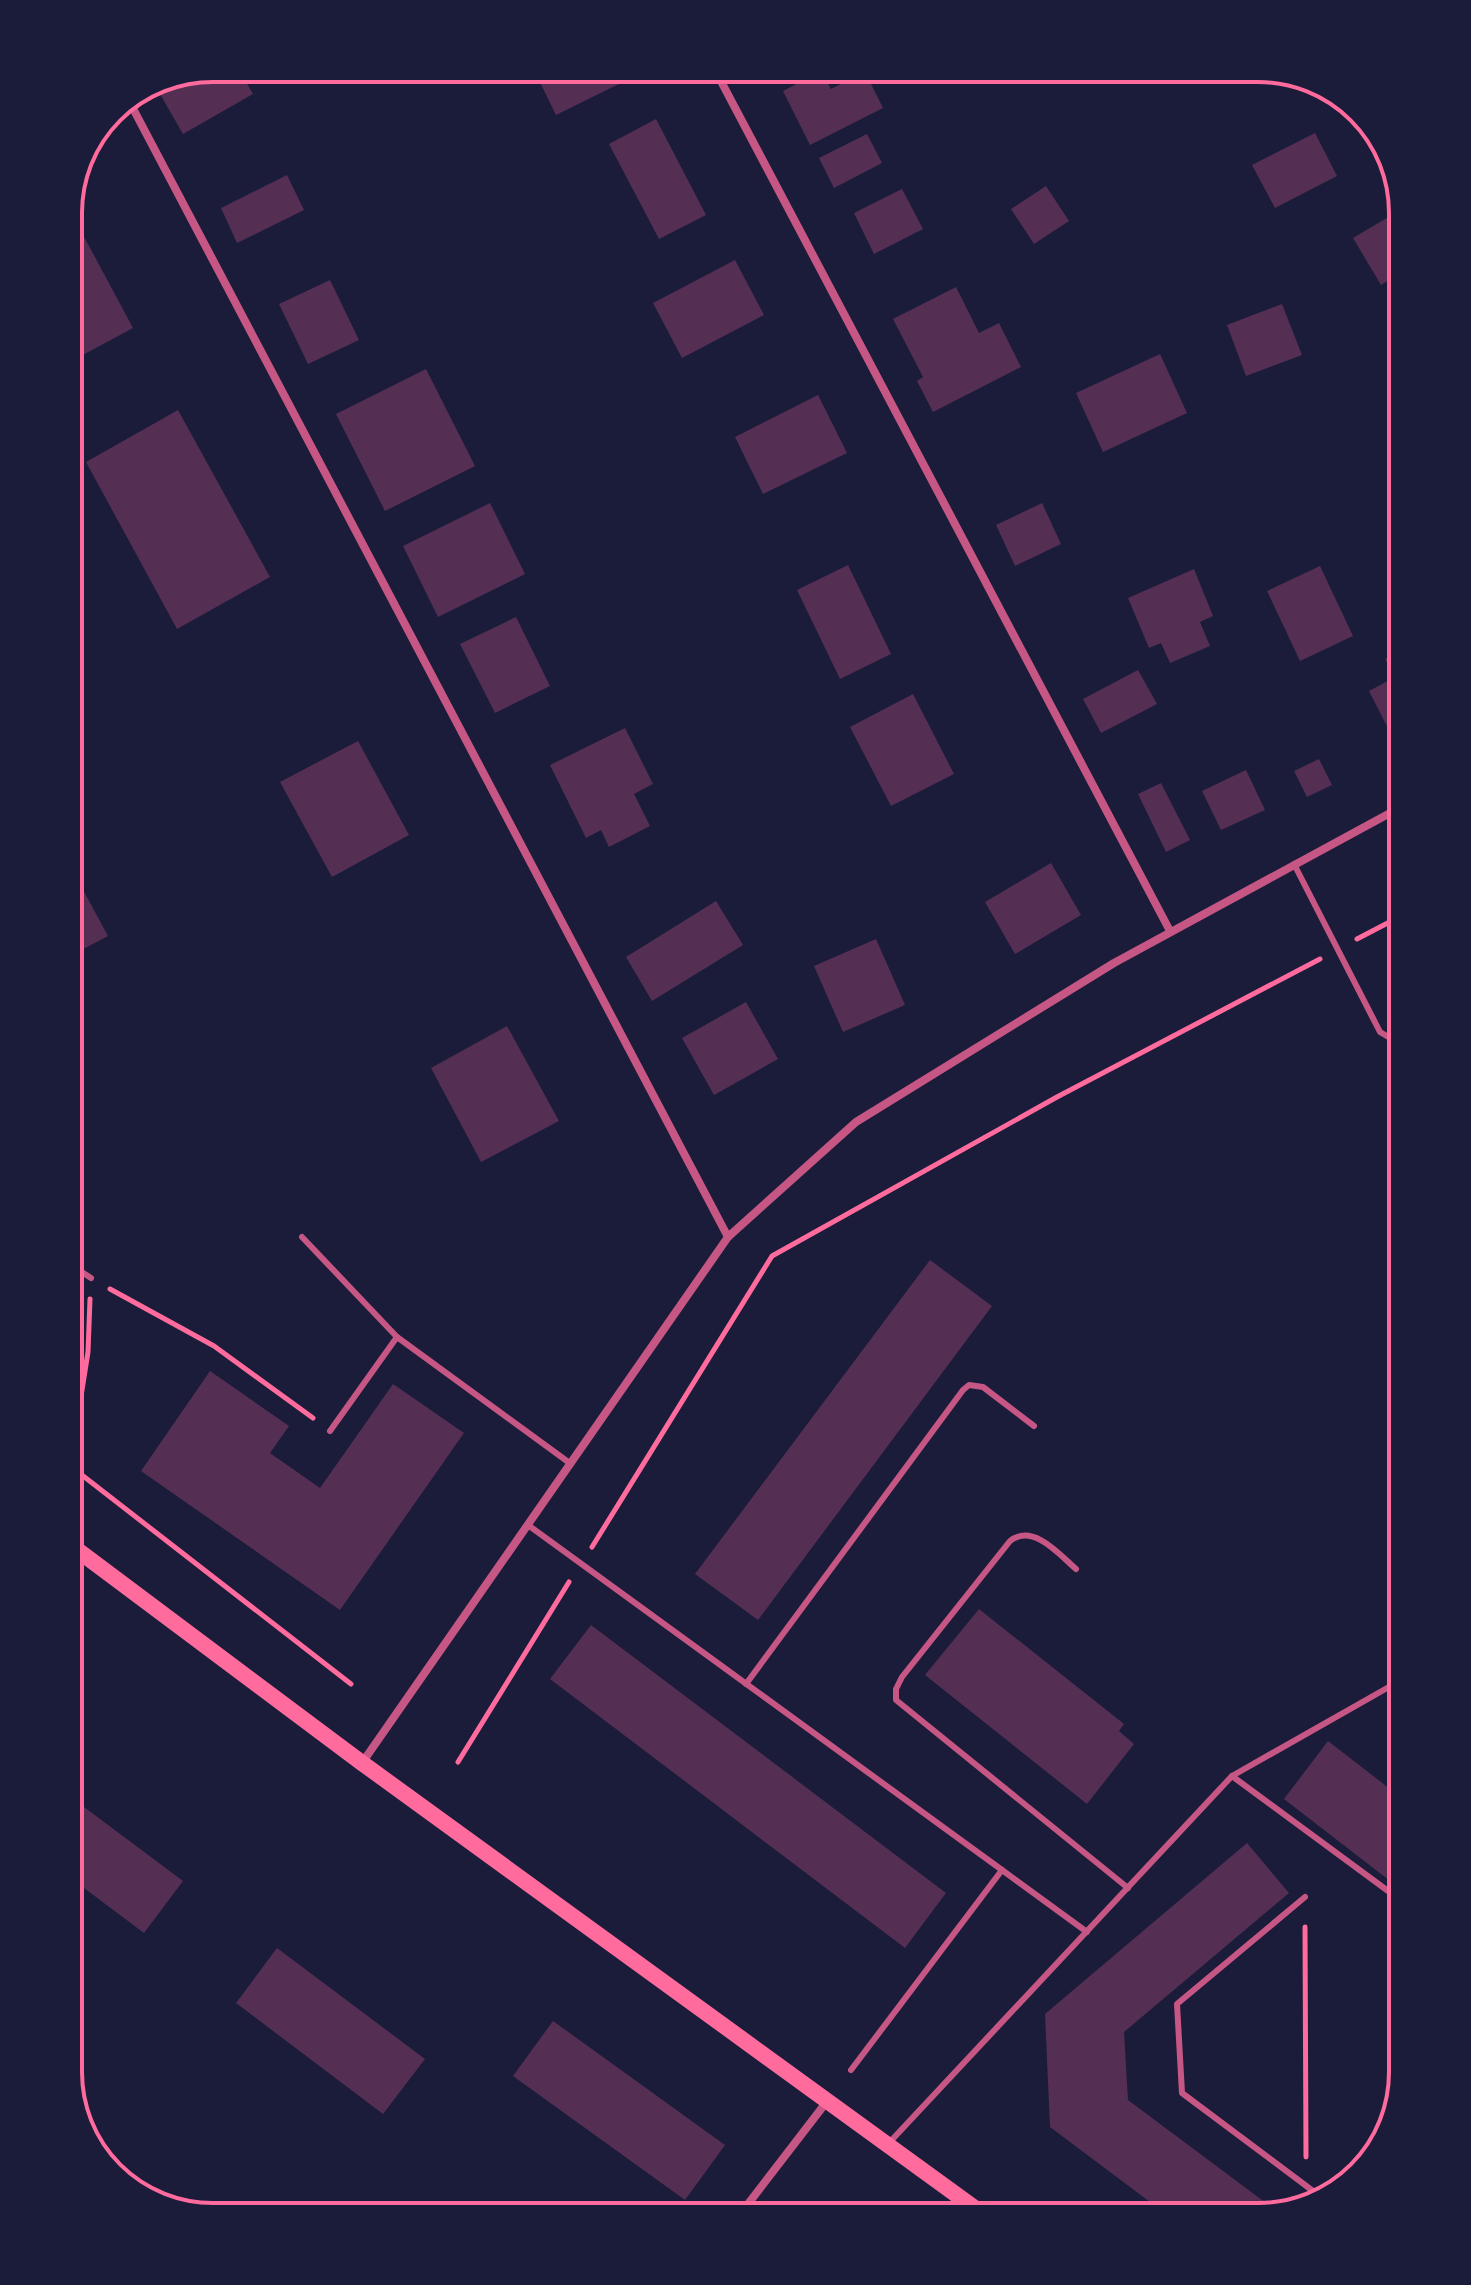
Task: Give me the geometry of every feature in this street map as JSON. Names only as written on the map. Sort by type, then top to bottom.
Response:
[{"type":"main road","points":[[82,1553],[362,1763],[968,2203]]},
{"type":"street","points":[[721,82],[1170,931]]},
{"type":"street","points":[[134,109],[728,1237]]},
{"type":"street","points":[[362,1763],[728,1237],[856,1122],[1114,963],[1389,813]]},
{"type":"street","points":[[749,2203],[829,2100]]},
{"type":"lane","points":[[1294,864],[1380,1032],[1389,1037]]},
{"type":"lane","points":[[302,1237],[397,1337],[571,1464]]},
{"type":"lane","points":[[82,1272],[91,1278]]},
{"type":"lane","points":[[330,1431],[397,1337]]},
{"type":"lane","points":[[746,1684],[963,1390],[969,1385],[983,1387],[1034,1426]]},
{"type":"lane","points":[[528,1525],[1087,1932]]},
{"type":"lane","points":[[1076,1569],[1040,1539],[1030,1534],[1018,1535],[902,1677],[896,1689],[896,1700],[1128,1888]]},
{"type":"lane","points":[[888,2144],[1232,1776],[1389,1687]]},
{"type":"lane","points":[[1232,1776],[1389,1892]]},
{"type":"lane","points":[[851,2070],[1002,1870]]},
{"type":"lane","points":[[1305,1897],[1177,2004],[1182,2093],[1313,2191]]},
{"type":"path","points":[[458,1762],[772,1256],[1057,1097],[1389,922]]},
{"type":"path","points":[[82,1388],[88,1352],[91,1278],[214,1346],[330,1431]]},
{"type":"path","points":[[82,1475],[351,1684]]},
{"type":"path","points":[[1305,1897],[1306,2186]]},
{"type":"building","points":[[246,82],[253,94],[183,134],[160,94],[196,83]]},
{"type":"building","points":[[540,82],[623,82],[556,115]]},
{"type":"building","points":[[800,82],[827,82],[831,89],[845,82],[870,82],[883,108],[810,145],[783,91]]},
{"type":"building","points":[[656,119],[706,215],[659,239],[609,144]]},
{"type":"building","points":[[1315,133],[1337,176],[1275,208],[1252,165]]},
{"type":"building","points":[[867,134],[882,163],[834,188],[819,158]]},
{"type":"building","points":[[287,175],[304,210],[237,243],[221,208]]},
{"type":"building","points":[[1046,186],[1069,221],[1034,244],[1011,209]]},
{"type":"building","points":[[902,189],[923,229],[874,254],[854,213]]},
{"type":"building","points":[[1389,217],[1389,280],[1381,285],[1353,238]]},
{"type":"building","points":[[82,233],[133,328],[82,355]]},
{"type":"building","points":[[735,260],[764,315],[682,358],[653,303]]},
{"type":"building","points":[[330,280],[359,340],[308,364],[279,304]]},
{"type":"building","points":[[956,287],[979,333],[999,323],[1021,367],[933,412],[917,381],[923,377],[893,319]]},
{"type":"building","points":[[1282,304],[1302,355],[1246,376],[1227,325]]},
{"type":"building","points":[[1160,354],[1187,413],[1103,452],[1076,393]]},
{"type":"building","points":[[426,369],[475,466],[385,511],[336,414]]},
{"type":"building","points":[[818,395],[847,453],[763,494],[735,437]]},
{"type":"building","points":[[178,410],[270,577],[177,629],[86,462]]},
{"type":"building","points":[[490,503],[525,574],[438,617],[403,546]]},
{"type":"building","points":[[1042,503],[1061,544],[1015,566],[996,525]]},
{"type":"building","points":[[848,565],[891,654],[840,679],[797,590]]},
{"type":"building","points":[[1320,566],[1353,636],[1300,661],[1267,591]]},
{"type":"building","points":[[1194,569],[1213,616],[1200,622],[1210,646],[1170,663],[1161,643],[1149,648],[1128,598]]},
{"type":"building","points":[[516,617],[550,686],[495,713],[460,644]]},
{"type":"building","points":[[1138,670],[1157,704],[1101,733],[1083,699]]},
{"type":"building","points":[[1389,680],[1389,730],[1369,691]]},
{"type":"building","points":[[913,694],[954,774],[891,806],[850,727]]},
{"type":"building","points":[[625,728],[653,784],[634,794],[650,826],[609,847],[601,830],[586,838],[550,765]]},
{"type":"building","points":[[358,741],[409,835],[332,877],[280,782]]},
{"type":"building","points":[[1319,759],[1332,785],[1307,797],[1294,771]]},
{"type":"building","points":[[1246,770],[1265,810],[1221,830],[1202,791]]},
{"type":"building","points":[[1161,783],[1190,840],[1166,852],[1138,794]]},
{"type":"building","points":[[1051,863],[1081,915],[1015,954],[985,902]]},
{"type":"building","points":[[82,888],[108,936],[82,950]]},
{"type":"building","points":[[716,901],[743,945],[652,1001],[626,957]]},
{"type":"building","points":[[876,939],[905,1005],[843,1032],[814,966]]},
{"type":"building","points":[[746,1002],[778,1059],[714,1095],[682,1038]]},
{"type":"building","points":[[507,1026],[559,1121],[481,1162],[431,1068]]},
{"type":"building","points":[[930,1260],[992,1306],[758,1620],[695,1574]]},
{"type":"building","points":[[210,1371],[289,1426],[270,1453],[320,1488],[393,1384],[464,1433],[340,1610],[141,1471]]},
{"type":"building","points":[[979,1609],[1124,1724],[1119,1731],[1134,1744],[1087,1804],[925,1675]]},
{"type":"building","points":[[591,1625],[946,1893],[905,1948],[550,1679]]},
{"type":"building","points":[[1328,1741],[1389,1788],[1389,1880],[1284,1799]]},
{"type":"building","points":[[82,1805],[183,1881],[144,1933],[82,1886]]},
{"type":"building","points":[[1247,1843],[1289,1893],[1124,2032],[1128,2100],[1265,2202],[1151,2203],[1050,2127],[1045,2014]]},
{"type":"building","points":[[277,1948],[425,2059],[383,2114],[236,2003]]},
{"type":"building","points":[[553,2021],[725,2145],[685,2200],[513,2076]]}]
